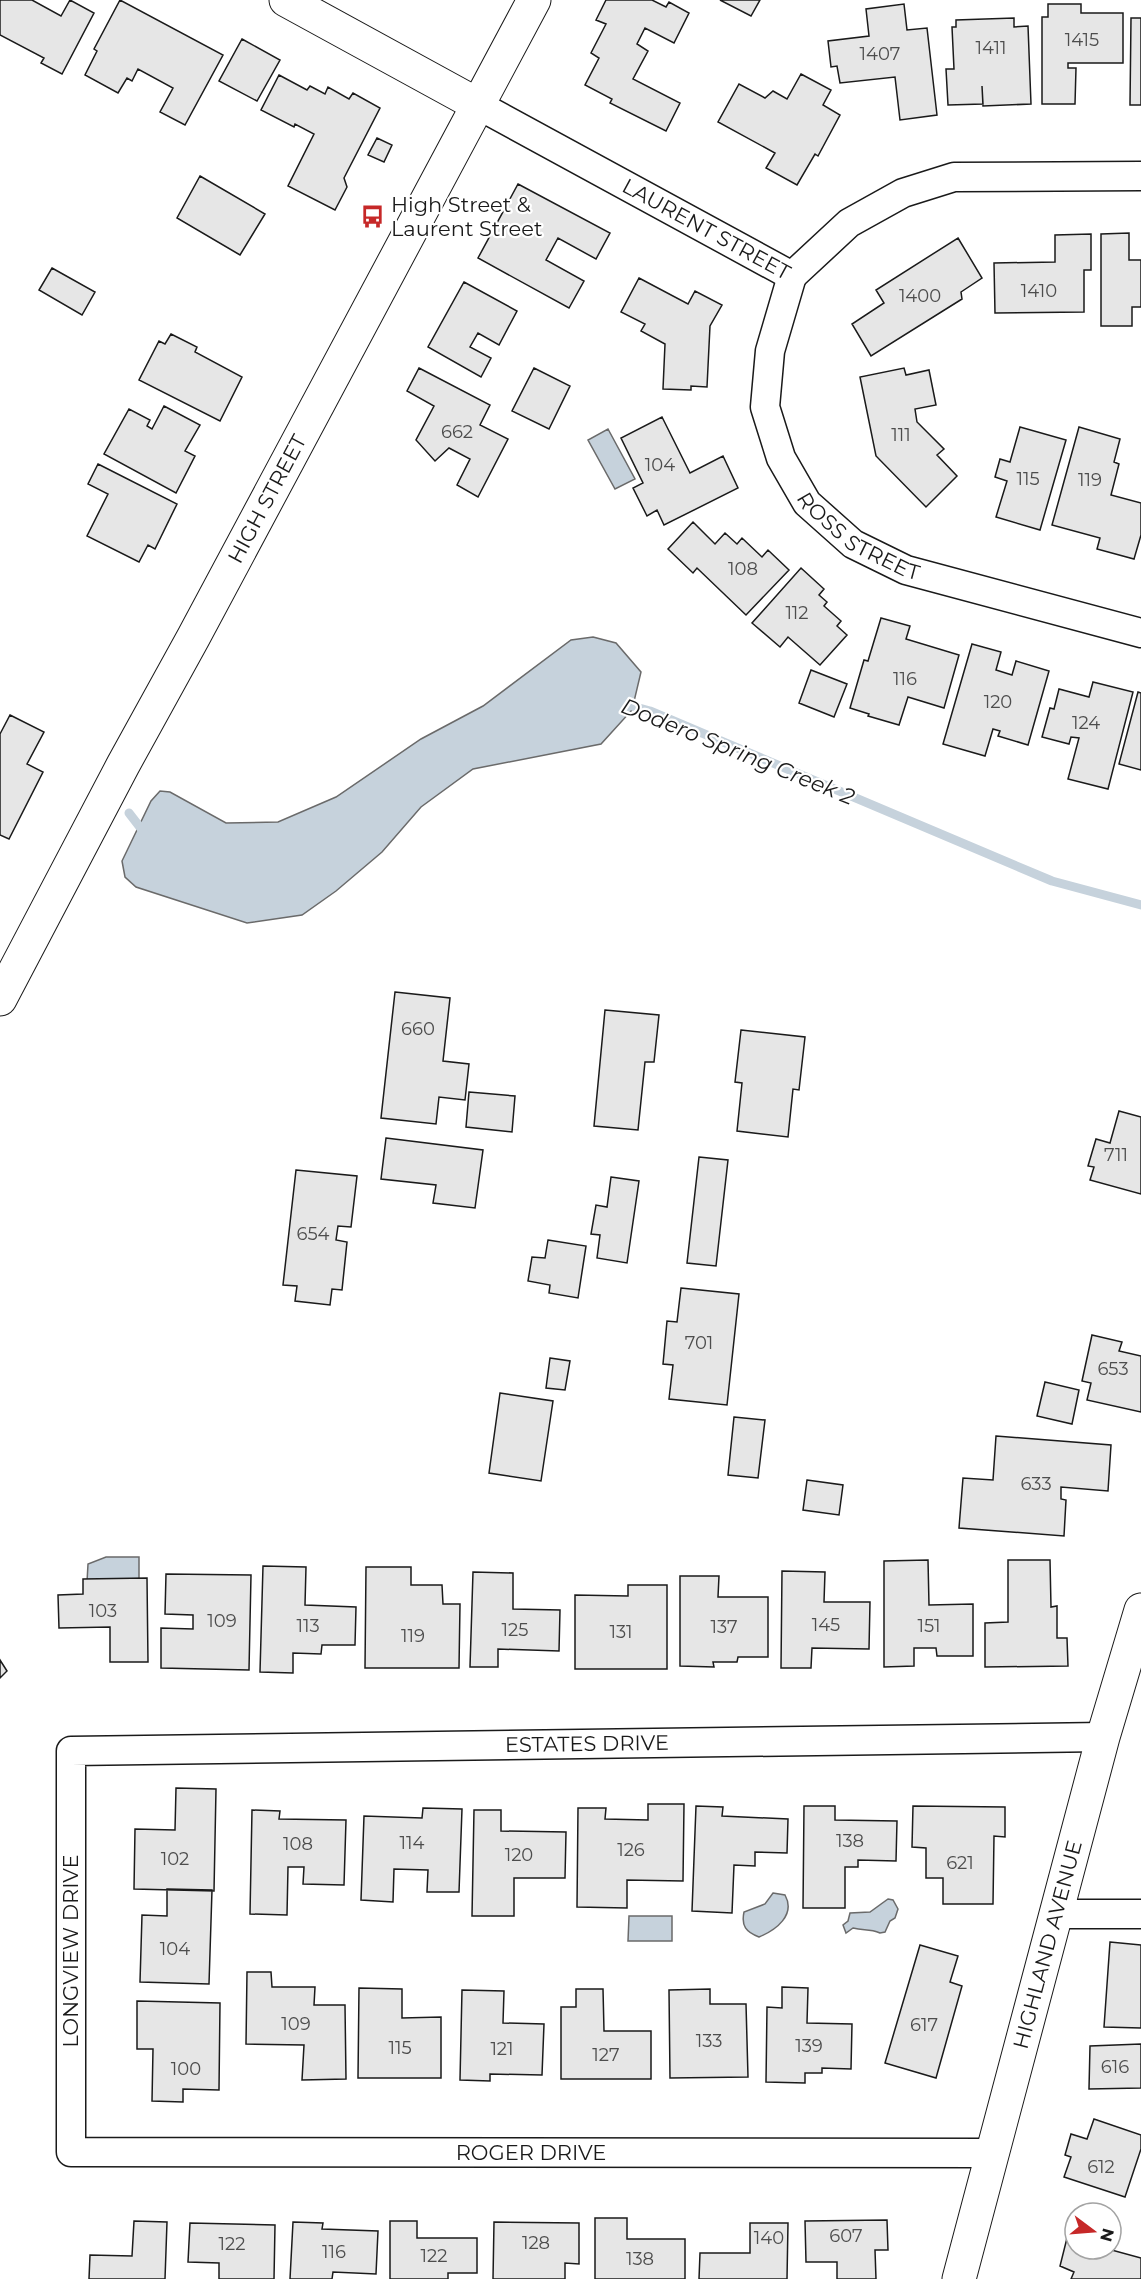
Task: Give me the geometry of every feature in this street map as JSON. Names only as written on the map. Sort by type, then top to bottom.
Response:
[{"type":"main road","name":"LAURENT STREET","points":[[286,0],[478,105]]},
{"type":"main road","name":"HIGH STREET","points":[[0,999],[117,776],[194,639],[534,0]]},
{"type":"main road","name":"HIGHLAND AVENUE","points":[[958,2279],[1103,1737],[1141,1610]]},
{"type":"street","name":"LAURENT STREET","points":[[478,105],[792,276],[849,224],[903,193],[954,177],[1141,176]]},
{"type":"street","name":"ROSS STREET","points":[[792,276],[770,351],[765,407],[781,458],[807,503],[853,544],[906,570],[1141,633]]},
{"type":"street","name":"ESTATES DRIVE","points":[[71,1750],[1103,1737]]},
{"type":"street","name":"LONGVIEW DRIVE","points":[[71,1750],[71,2152]]},
{"type":"street","points":[[1055,1914],[1141,1914]]},
{"type":"street","name":"ROGER DRIVE","points":[[71,2152],[990,2153]]},
{"type":"shaded area","points":[[608,429],[635,479],[615,489],[588,440]]},
{"type":"shaded area","points":[[593,637],[616,643],[641,672],[632,710],[601,744],[473,769],[421,807],[382,852],[336,891],[302,915],[247,923],[136,887],[125,877],[122,861],[151,801],[160,791],[170,792],[226,823],[278,822],[336,797],[421,739],[483,706],[571,640]]},
{"type":"shaded area","points":[[106,1557],[139,1557],[139,1582],[87,1582],[88,1564]]},
{"type":"shaded area","points":[[773,1893],[785,1895],[788,1909],[778,1926],[759,1937],[746,1928],[743,1921],[744,1912],[765,1904]]},
{"type":"shaded area","points":[[888,1899],[893,1900],[898,1909],[895,1918],[890,1921],[885,1932],[853,1928],[846,1933],[843,1925],[848,1921],[850,1913],[870,1912]]},
{"type":"shaded area","points":[[629,1916],[672,1916],[672,1941],[628,1941]]},
{"type":"building","points":[[0,0],[32,0],[61,16],[70,0],[94,13],[62,74],[41,63],[44,58],[0,35]]},
{"type":"building","points":[[120,0],[223,55],[185,125],[160,112],[173,88],[138,69],[132,81],[127,78],[118,93],[85,75],[97,51],[94,49]]},
{"type":"building","points":[[606,0],[652,0],[666,7],[669,2],[689,13],[674,43],[645,28],[637,44],[648,51],[633,79],[680,103],[666,131],[610,103],[612,99],[585,85],[599,58],[591,53],[606,24],[596,20]]},
{"type":"building","points":[[720,0],[760,0],[751,16]]},
{"type":"building","points":[[904,4],[907,30],[927,28],[937,115],[900,120],[895,77],[840,83],[837,66],[831,67],[828,41],[869,36],[866,9]]},
{"type":"building","points":[[1048,4],[1081,4],[1081,13],[1123,13],[1123,63],[1068,63],[1068,68],[1076,68],[1075,104],[1042,104],[1042,17],[1048,17]]},
{"type":"building","points":[[1014,18],[1014,27],[1028,26],[1031,104],[983,106],[983,104],[948,105],[946,69],[954,69],[952,27],[956,27],[956,20]]},
{"type":"building","points":[[1131,18],[1141,18],[1141,105],[1130,105]]},
{"type":"building","points":[[242,39],[280,60],[257,101],[219,81]]},
{"type":"building","points":[[801,74],[831,90],[823,105],[840,115],[818,156],[815,154],[797,185],[766,168],[775,153],[718,122],[739,84],[765,98],[773,91],[787,99]]},
{"type":"building","points":[[279,75],[307,90],[310,86],[325,94],[328,87],[349,99],[353,93],[380,108],[344,178],[347,187],[335,210],[288,186],[314,134],[295,124],[294,127],[261,110]]},
{"type":"building","points":[[377,138],[392,145],[384,162],[368,155]]},
{"type":"building","points":[[200,176],[265,214],[240,255],[177,218]]},
{"type":"building","points":[[518,184],[610,233],[596,259],[558,238],[546,260],[584,281],[569,308],[478,258]]},
{"type":"building","points":[[1129,233],[1129,260],[1141,260],[1141,307],[1132,307],[1132,326],[1101,326],[1101,234]]},
{"type":"building","points":[[1091,234],[1091,270],[1084,270],[1084,312],[995,313],[994,263],[1055,262],[1055,235]]},
{"type":"building","points":[[958,238],[982,278],[961,292],[962,299],[871,356],[852,324],[884,303],[876,290]]},
{"type":"building","points":[[52,268],[95,292],[82,315],[39,290]]},
{"type":"building","points":[[639,278],[688,304],[695,291],[722,305],[710,326],[707,387],[691,386],[691,390],[663,389],[665,344],[641,331],[645,324],[621,312]]},
{"type":"building","points":[[464,282],[517,311],[499,345],[478,333],[470,347],[491,358],[481,377],[428,347]]},
{"type":"building","points":[[171,334],[197,347],[195,352],[242,377],[220,421],[139,380],[159,341],[165,344]]},
{"type":"building","points":[[419,368],[490,405],[480,425],[508,439],[478,497],[457,485],[470,459],[449,448],[435,461],[416,440],[434,406],[407,391]]},
{"type":"building","points":[[534,368],[570,386],[549,429],[512,411]]},
{"type":"building","points":[[904,368],[906,375],[929,370],[936,405],[915,409],[917,422],[944,449],[937,455],[957,476],[926,507],[876,456],[860,377]]},
{"type":"building","points":[[164,406],[200,425],[185,451],[195,456],[176,493],[104,454],[129,409],[150,420],[147,426],[152,429]]},
{"type":"building","points":[[662,417],[690,473],[723,456],[738,488],[664,525],[657,510],[647,516],[633,488],[643,483],[621,438]]},
{"type":"building","points":[[1020,427],[1066,440],[1040,530],[996,517],[1007,481],[995,477],[1000,459],[1010,462]]},
{"type":"building","points":[[1079,427],[1120,439],[1114,462],[1119,464],[1111,495],[1141,503],[1141,535],[1134,559],[1097,549],[1100,538],[1052,525]]},
{"type":"building","points":[[98,464],[177,504],[155,549],[148,545],[139,562],[87,536],[108,494],[88,484]]},
{"type":"building","points":[[693,522],[715,544],[725,533],[737,544],[742,538],[762,557],[768,550],[789,570],[746,615],[697,568],[693,573],[668,549]]},
{"type":"building","points":[[801,568],[824,589],[819,595],[827,602],[824,606],[841,621],[837,626],[847,635],[820,665],[788,637],[780,647],[752,623]]},
{"type":"building","points":[[881,618],[910,626],[906,639],[959,655],[944,708],[908,697],[899,725],[850,708],[864,660],[868,661]]},
{"type":"building","points":[[972,644],[1001,652],[996,670],[1012,675],[1016,661],[1049,671],[1028,745],[998,736],[1000,731],[993,729],[985,756],[943,744]]},
{"type":"building","points":[[811,670],[847,684],[834,717],[799,703]]},
{"type":"building","points":[[1093,682],[1133,692],[1108,789],[1068,779],[1079,738],[1071,737],[1069,744],[1042,737],[1050,708],[1054,709],[1059,689],[1089,697]]},
{"type":"building","points":[[1138,692],[1141,693],[1141,770],[1119,764]]},
{"type":"building","points":[[10,715],[44,732],[27,764],[43,772],[9,839],[0,835],[0,734]]},
{"type":"building","points":[[395,992],[450,998],[443,1061],[469,1064],[465,1100],[439,1097],[436,1124],[381,1118]]},
{"type":"building","points":[[605,1010],[659,1015],[654,1062],[645,1062],[638,1130],[594,1126]]},
{"type":"building","points":[[741,1030],[805,1037],[799,1090],[793,1089],[788,1137],[737,1131],[742,1083],[735,1082]]},
{"type":"building","points":[[469,1092],[515,1096],[512,1132],[466,1127]]},
{"type":"building","points":[[1119,1111],[1141,1117],[1141,1194],[1090,1180],[1094,1167],[1088,1166],[1096,1139],[1110,1143]]},
{"type":"building","points":[[386,1138],[483,1150],[475,1208],[433,1203],[436,1185],[381,1179]]},
{"type":"building","points":[[699,1157],[728,1160],[716,1266],[687,1263]]},
{"type":"building","points":[[296,1170],[357,1176],[351,1227],[338,1226],[336,1240],[347,1242],[342,1290],[332,1289],[330,1305],[295,1301],[297,1286],[283,1285]]},
{"type":"building","points":[[611,1177],[639,1181],[627,1263],[597,1258],[600,1235],[591,1234],[596,1205],[607,1207]]},
{"type":"building","points":[[548,1240],[586,1246],[578,1298],[549,1293],[550,1285],[528,1281],[532,1257],[545,1258]]},
{"type":"building","points":[[681,1288],[739,1294],[727,1405],[669,1399],[673,1365],[663,1364],[667,1321],[677,1322]]},
{"type":"building","points":[[1092,1335],[1122,1342],[1119,1351],[1141,1356],[1141,1412],[1087,1400],[1091,1383],[1082,1381]]},
{"type":"building","points":[[550,1358],[570,1361],[565,1390],[546,1388]]},
{"type":"building","points":[[1045,1382],[1079,1390],[1072,1424],[1037,1416]]},
{"type":"building","points":[[500,1393],[553,1401],[541,1481],[489,1473]]},
{"type":"building","points":[[734,1417],[765,1420],[758,1478],[728,1475]]},
{"type":"building","points":[[996,1436],[1111,1445],[1108,1491],[1061,1487],[1061,1499],[1066,1500],[1064,1536],[959,1528],[963,1478],[993,1480]]},
{"type":"building","points":[[807,1480],[843,1485],[839,1515],[803,1510]]},
{"type":"building","points":[[928,1560],[929,1605],[973,1604],[973,1656],[937,1656],[936,1648],[914,1648],[914,1666],[884,1667],[884,1561]]},
{"type":"building","points":[[1008,1560],[1050,1560],[1051,1607],[1057,1606],[1057,1638],[1067,1638],[1068,1666],[985,1667],[985,1623],[1008,1622]]},
{"type":"building","points":[[263,1566],[306,1567],[305,1605],[356,1607],[355,1645],[322,1645],[321,1654],[293,1653],[293,1673],[260,1672]]},
{"type":"building","points":[[366,1567],[411,1567],[411,1585],[442,1585],[443,1604],[460,1604],[459,1668],[365,1668]]},
{"type":"building","points":[[782,1571],[825,1572],[824,1602],[870,1602],[869,1649],[812,1648],[811,1668],[781,1668]]},
{"type":"building","points":[[473,1572],[513,1573],[513,1609],[560,1610],[559,1651],[498,1649],[498,1667],[470,1667]]},
{"type":"building","points":[[166,1574],[251,1575],[249,1670],[161,1668],[161,1628],[193,1629],[193,1615],[165,1614]]},
{"type":"building","points":[[680,1576],[719,1576],[718,1597],[768,1597],[768,1657],[738,1657],[737,1662],[713,1662],[714,1667],[680,1666]]},
{"type":"building","points":[[147,1578],[148,1662],[110,1662],[110,1627],[59,1628],[58,1595],[83,1594],[83,1579]]},
{"type":"building","points":[[628,1585],[667,1585],[667,1669],[575,1669],[575,1595],[628,1596]]},
{"type":"building","points":[[0,1660],[7,1671],[0,1678]]},
{"type":"building","points":[[176,1788],[216,1789],[214,1891],[134,1889],[135,1829],[175,1830]]},
{"type":"building","points":[[648,1804],[684,1804],[683,1881],[627,1880],[627,1908],[577,1907],[578,1808],[606,1808],[605,1819],[648,1820]]},
{"type":"building","points":[[696,1806],[723,1807],[722,1816],[788,1819],[787,1853],[755,1852],[755,1866],[734,1865],[732,1913],[692,1911]]},
{"type":"building","points":[[804,1806],[835,1806],[835,1820],[897,1821],[896,1861],[858,1860],[858,1867],[845,1867],[845,1908],[803,1908]]},
{"type":"building","points":[[913,1806],[1005,1807],[1005,1837],[994,1836],[993,1904],[943,1904],[943,1878],[926,1878],[926,1848],[912,1847]]},
{"type":"building","points":[[423,1808],[462,1809],[459,1892],[427,1892],[428,1870],[394,1869],[393,1902],[361,1900],[364,1816],[422,1818]]},
{"type":"building","points":[[252,1810],[280,1811],[279,1819],[346,1820],[344,1885],[303,1884],[304,1867],[288,1867],[287,1915],[250,1914]]},
{"type":"building","points":[[474,1810],[501,1810],[501,1831],[566,1832],[565,1878],[514,1878],[514,1916],[472,1916]]},
{"type":"building","points":[[167,1889],[212,1890],[209,1984],[140,1982],[142,1915],[167,1916]]},
{"type":"building","points":[[1110,1942],[1141,1945],[1141,2028],[1104,2027]]},
{"type":"building","points":[[920,1945],[958,1956],[950,1982],[962,1986],[936,2078],[885,2063]]},
{"type":"building","points":[[247,1972],[271,1972],[272,1987],[315,1987],[314,2005],[345,2005],[346,2079],[302,2080],[304,2045],[246,2044]]},
{"type":"building","points":[[782,1987],[808,1988],[807,2023],[852,2024],[851,2069],[822,2068],[822,2073],[805,2073],[805,2083],[766,2082],[767,2007],[782,2008]]},
{"type":"building","points":[[359,1988],[402,1989],[402,2018],[441,2017],[441,2078],[358,2078]]},
{"type":"building","points":[[576,1989],[603,1989],[604,2031],[651,2031],[651,2079],[561,2079],[561,2007],[576,2007]]},
{"type":"building","points":[[710,1989],[710,2004],[746,2004],[748,2077],[670,2078],[669,1990]]},
{"type":"building","points":[[462,1990],[504,1991],[503,2023],[544,2024],[542,2075],[490,2074],[490,2081],[460,2080]]},
{"type":"building","points":[[137,2001],[220,2003],[219,2090],[183,2089],[183,2102],[152,2101],[153,2049],[137,2049]]},
{"type":"building","points":[[1141,2044],[1141,2088],[1089,2089],[1090,2046]]},
{"type":"building","points":[[1094,2119],[1141,2135],[1141,2149],[1125,2197],[1064,2177],[1071,2157],[1065,2155],[1071,2134],[1087,2139]]},
{"type":"building","points":[[595,2218],[627,2218],[627,2239],[685,2239],[685,2279],[595,2279]]},
{"type":"building","points":[[887,2220],[888,2250],[875,2250],[876,2279],[837,2279],[837,2262],[806,2262],[805,2221]]},
{"type":"building","points":[[134,2221],[167,2222],[165,2279],[89,2279],[90,2255],[132,2256]]},
{"type":"building","points":[[390,2221],[417,2221],[417,2238],[477,2238],[477,2273],[448,2273],[448,2279],[390,2279]]},
{"type":"building","points":[[293,2222],[323,2223],[322,2229],[378,2231],[376,2274],[333,2272],[332,2279],[290,2279]]},
{"type":"building","points":[[494,2222],[579,2223],[579,2264],[565,2263],[565,2279],[493,2279]]},
{"type":"building","points":[[190,2223],[275,2225],[274,2279],[219,2279],[219,2263],[188,2262]]},
{"type":"building","points":[[750,2223],[788,2223],[787,2279],[699,2279],[700,2253],[750,2253]]},
{"type":"building","points":[[1123,2253],[1141,2258],[1141,2279],[1071,2279],[1074,2272],[1060,2266],[1063,2254],[1063,2261],[1123,2261]]},
{"type":"waterway","name":"Dodero Spring Creek 2","points":[[621,703],[650,711],[1052,881],[1141,905]]},
{"type":"waterway","name":"Dodero Spring Creek 2","points":[[129,813],[146,835]]},
{"type":"place","name":"High Street & Laurent Street","points":[[373,217]]}]
